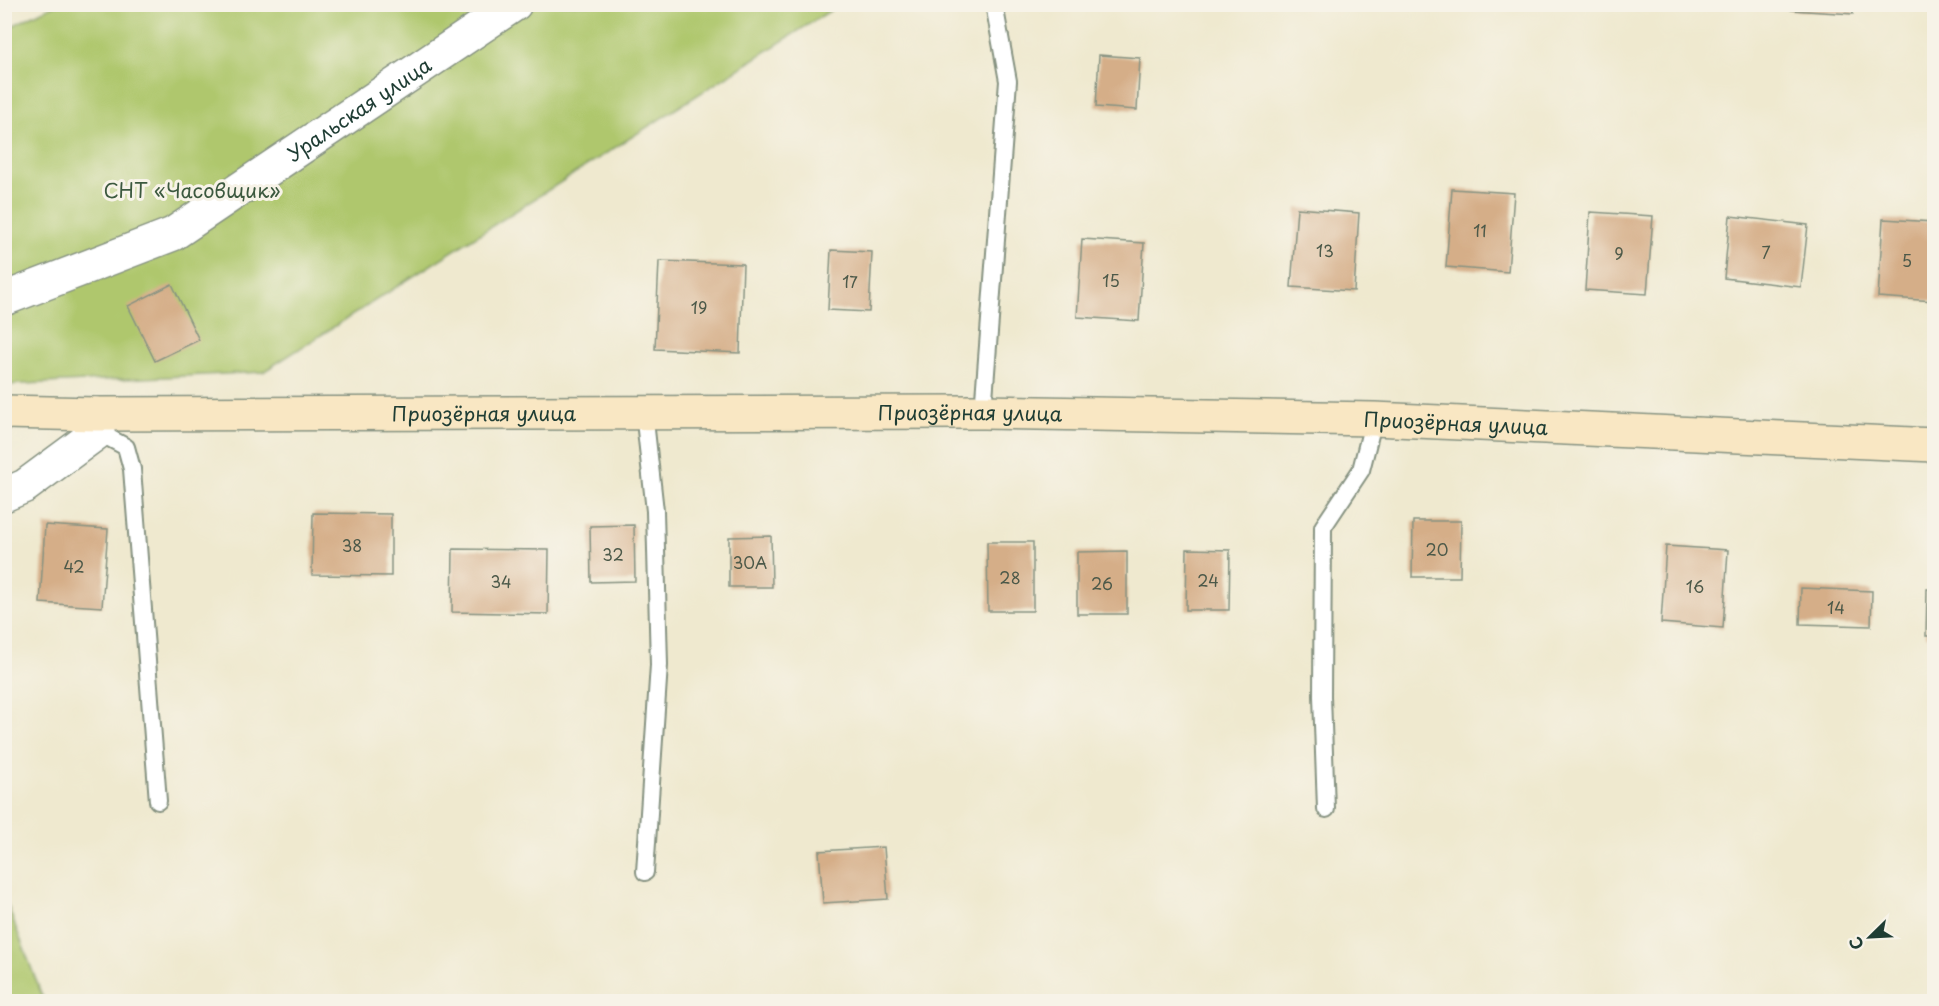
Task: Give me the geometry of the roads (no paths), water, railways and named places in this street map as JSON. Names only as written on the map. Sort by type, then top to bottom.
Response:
[{"type":"street","name":"Уральская улица","points":[[4,299],[173,234],[515,4]]},
{"type":"street","name":"Приозёрная улица","points":[[4,412],[97,423],[644,412],[983,412],[1374,419],[1935,445]]},
{"type":"street","points":[[4,495],[25,486],[97,423]]},
{"type":"lane","points":[[983,412],[1008,81],[994,4]]},
{"type":"lane","points":[[644,412],[655,511],[659,665],[645,872]]},
{"type":"lane","points":[[1326,809],[1322,696],[1323,526],[1361,470],[1374,419]]},
{"type":"lane","points":[[97,423],[126,447],[132,469],[158,801]]},
{"type":"park label","name":"СНТ «Часовщик»","points":[[192,190]]}]
